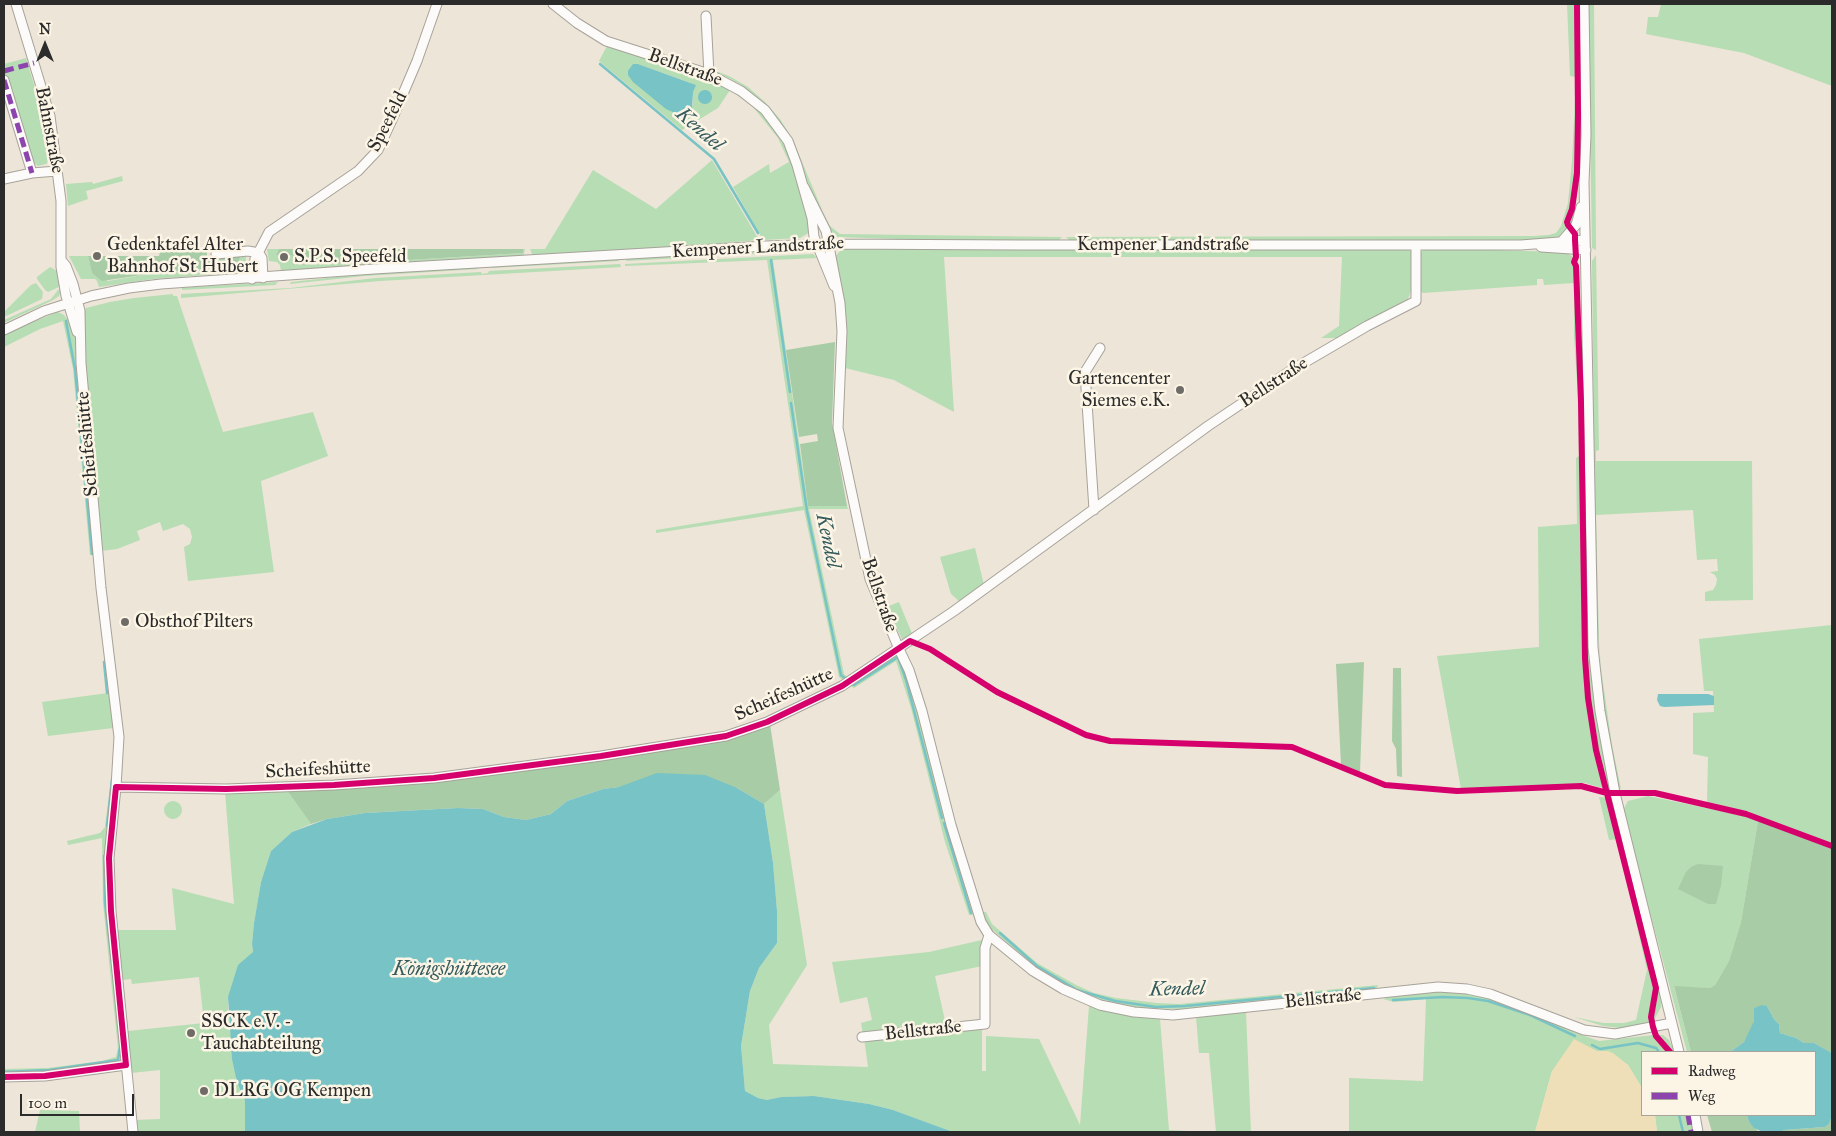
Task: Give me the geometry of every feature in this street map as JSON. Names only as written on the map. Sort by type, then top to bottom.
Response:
[{"type":"street","name":"Bahnstraße","points":[[16,4],[50,116],[60,201],[61,260],[68,303]]},
{"type":"street","name":"Speefeld","points":[[252,279],[255,259],[269,232],[358,171],[378,150],[409,78],[437,4]]},
{"type":"street","name":"Bellstraße","points":[[553,4],[577,23],[606,41],[710,74],[740,91],[765,110],[788,142],[804,187],[826,231],[829,244],[840,303],[842,331],[838,428],[870,579],[899,649],[910,670],[951,825],[981,922],[989,935],[1034,970],[1063,989],[1100,1006],[1134,1012],[1173,1014],[1438,988],[1467,989],[1490,994],[1584,1030],[1615,1034],[1672,1024]]},
{"type":"street","points":[[1584,4],[1586,135],[1584,182],[1593,647],[1600,711],[1615,793],[1679,1051]]},
{"type":"street","points":[[706,16],[710,74]]},
{"type":"street","points":[[4,80],[32,173]]},
{"type":"street","points":[[4,179],[32,173],[57,171]]},
{"type":"street","points":[[1562,240],[1572,231],[1579,216],[1584,182]]},
{"type":"street","name":"Bellstraße","points":[[804,187],[816,244],[840,303]]},
{"type":"street","name":"Kempener Landstraße","points":[[1521,245],[1562,240],[1586,240]]},
{"type":"street","name":"Kempener Landstraße","points":[[4,330],[44,311],[68,303],[137,287],[374,269],[816,244],[1521,245],[1586,250]]},
{"type":"street","name":"Bellstraße","points":[[899,649],[1208,426],[1290,371],[1367,326],[1416,301],[1416,246]]},
{"type":"street","points":[[216,254],[248,251],[259,252],[262,258],[263,278]]},
{"type":"street","name":"Bahnstraße","points":[[61,260],[66,266],[78,300]]},
{"type":"street","name":"Scheifeshütte","points":[[78,300],[80,311],[79,340],[101,588],[120,737],[109,858],[111,911],[133,1132]]},
{"type":"street","name":"Scheifeshütte","points":[[68,303],[79,340]]},
{"type":"street","points":[[1094,510],[1085,372],[1100,348]]},
{"type":"street","name":"Scheifeshütte","points":[[116,787],[226,789],[334,785],[434,778],[601,756],[726,736],[767,722],[842,686],[899,649]]},
{"type":"street","name":"Bellstraße","points":[[862,1037],[985,1024],[985,948],[989,935]]},
{"type":"street","points":[[4,1077],[45,1076],[126,1065]]},
{"type":"street","points":[[1695,1116],[1698,1132]]},
{"type":"green space","points":[[1567,4],[1580,4],[1581,164],[1573,221],[1563,235],[1557,238],[1536,240],[1070,241],[1066,237],[1534,236],[1556,233],[1561,226],[1568,203],[1572,161],[1576,77],[1570,76]]},
{"type":"green space","points":[[1588,4],[1594,4],[1596,250],[1592,248]]},
{"type":"green space","points":[[1661,4],[1832,4],[1832,86],[1744,53],[1646,34],[1648,17],[1658,17]]},
{"type":"green space","points":[[607,46],[731,88],[754,105],[770,123],[787,150],[809,217],[810,232],[800,238],[763,240],[733,187],[769,164],[770,173],[789,162],[778,138],[753,107],[730,90],[718,108],[682,130],[599,61]],"holes":[[[638,64],[691,83],[693,106]]]},
{"type":"green space","points":[[26,58],[48,138],[50,159],[46,164],[38,166],[33,162],[4,72],[4,64]]},
{"type":"green space","points":[[710,69],[729,76],[748,87],[780,119],[792,138],[830,226],[840,234],[1062,237],[1058,241],[956,241],[837,237],[829,230],[808,187],[798,156],[769,109],[741,85]]},
{"type":"green space","points":[[712,160],[759,240],[533,256],[530,249],[545,249],[593,170],[656,209]]},
{"type":"green space","points":[[122,176],[123,181],[86,191],[88,199],[68,206],[66,184],[92,182],[93,184]]},
{"type":"green space","points":[[1428,248],[1560,252],[1567,253],[1576,259],[1579,268],[1590,643],[1597,724],[1609,782],[1602,788],[1585,783],[1521,788],[1461,789],[1437,656],[1539,647],[1538,527],[1577,524],[1576,458],[1579,456],[1574,336],[1574,283],[1544,285],[1543,279],[1537,279],[1537,285],[1423,293],[1419,290],[1419,257],[1422,251]]},
{"type":"green space","points":[[267,249],[279,249],[276,255],[292,255],[293,265],[523,253],[523,249],[525,249],[523,257],[281,271],[280,265],[277,262],[269,261]]},
{"type":"green space","points":[[279,249],[523,249],[523,253],[293,265],[292,255],[276,255]]},
{"type":"green space","points":[[846,249],[1405,249],[1411,251],[1413,257],[1412,288],[1408,299],[1403,305],[1342,338],[1321,338],[1339,326],[1342,257],[944,257],[954,412],[894,380],[845,368],[846,314],[835,257],[840,251]]},
{"type":"green space","points":[[811,251],[626,261],[627,259]]},
{"type":"green space","points":[[160,252],[207,252],[209,258],[230,258],[241,255],[237,266],[155,273],[102,281],[92,273],[88,256],[159,256]]},
{"type":"green space","points":[[813,254],[817,258],[773,260],[808,505],[847,506],[848,509],[809,509],[844,674],[850,679],[845,682],[839,677],[804,510],[656,533],[656,530],[803,506],[767,260],[625,266],[625,264]]},
{"type":"green space","points":[[241,255],[246,257],[248,265],[241,271],[153,279],[99,287],[95,279],[81,279],[69,256],[88,256],[92,273],[108,281],[155,273],[237,266]]},
{"type":"green space","points":[[1596,255],[1599,450],[1596,451],[1596,461],[1752,461],[1753,600],[1705,601],[1705,592],[1713,590],[1716,585],[1717,579],[1710,572],[1718,571],[1717,559],[1697,560],[1693,510],[1596,515],[1601,669],[1612,745],[1621,789],[1618,787],[1604,706],[1596,613],[1592,261]]},
{"type":"green space","points":[[618,259],[619,261],[491,268],[492,267]]},
{"type":"green space","points":[[620,264],[621,267],[380,281],[181,298],[181,294],[290,288],[375,278],[481,272],[482,274],[489,271]]},
{"type":"green space","points":[[50,267],[57,271],[61,286],[48,292],[37,277]]},
{"type":"green space","points":[[476,267],[479,269],[364,276],[290,284],[291,282],[364,274]]},
{"type":"green space","points":[[278,282],[275,285],[182,290],[182,288],[193,287]]},
{"type":"green space","points":[[36,283],[43,292],[42,299],[4,317],[4,312],[31,285]]},
{"type":"green space","points":[[58,290],[61,290],[59,296],[53,300],[4,323],[4,320],[51,299]]},
{"type":"green space","points":[[173,294],[173,296],[177,296],[223,432],[313,412],[328,456],[261,481],[274,572],[188,581],[184,547],[190,544],[192,537],[190,529],[183,524],[163,531],[160,522],[137,531],[140,540],[117,549],[101,551],[123,732],[122,778],[112,857],[117,930],[176,930],[172,888],[234,904],[225,792],[286,789],[311,824],[292,832],[271,851],[261,882],[254,923],[253,953],[228,997],[228,1013],[237,1082],[245,1101],[245,1132],[130,1132],[123,1062],[48,1073],[4,1074],[4,1069],[48,1068],[102,1061],[116,1057],[118,1048],[103,903],[102,838],[68,845],[67,841],[100,833],[105,827],[111,779],[113,779],[115,747],[113,728],[48,736],[42,702],[108,693],[94,555],[90,555],[73,369],[63,321],[40,329],[4,347],[4,336],[25,325],[58,312],[67,319],[83,314],[86,308],[134,298]],"holes":[[[199,977],[204,1023],[128,1031],[123,980],[131,979],[132,984]],[[160,1070],[160,1119],[135,1120],[131,1073]]]},
{"type":"green space","points":[[835,342],[832,423],[847,506],[808,506],[800,444],[818,441],[817,434],[799,437],[786,350]]},
{"type":"green space","points":[[975,548],[984,585],[960,602],[951,594],[940,557]]},
{"type":"green space","points":[[899,602],[913,636],[903,641],[886,607]]},
{"type":"green space","points":[[1832,625],[1832,843],[1746,812],[1707,803],[1708,757],[1693,754],[1693,713],[1714,712],[1713,691],[1704,691],[1699,639]]},
{"type":"green space","points":[[894,655],[900,655],[916,705],[951,842],[973,915],[969,915],[945,842],[911,708],[896,661],[854,688],[849,685]]},
{"type":"green space","points":[[1364,662],[1360,773],[1341,765],[1336,664]]},
{"type":"green space","points":[[1393,668],[1401,668],[1402,777],[1397,776],[1396,749],[1392,741]]},
{"type":"green space","points":[[770,724],[780,790],[764,804],[737,788],[619,787],[603,789],[567,801],[551,814],[526,820],[504,817],[483,809],[458,808],[365,813],[327,819],[311,824],[286,789],[603,759]]},
{"type":"green space","points":[[780,790],[807,965],[769,1025],[773,1064],[868,1067],[864,1038],[982,1026],[982,1071],[986,1071],[986,1036],[1039,1039],[1080,1125],[1089,1006],[1135,1017],[1160,1019],[1169,1130],[1207,1132],[953,1132],[893,1110],[869,1104],[814,1096],[781,1097],[767,1100],[758,1098],[745,1091],[741,1046],[750,991],[759,968],[777,943],[777,911],[773,863],[764,804]]},
{"type":"green space","points":[[1648,796],[1745,816],[1758,821],[1741,922],[1729,961],[1715,985],[1710,988],[1674,987],[1691,1051],[1687,1051],[1623,810],[1628,801]]},
{"type":"green space","points":[[1599,797],[1610,798],[1614,802],[1661,999],[1661,1007],[1654,1020],[1620,1028],[1603,1026],[1574,1017],[1603,1023],[1624,1023],[1636,1020],[1647,970],[1636,922],[1638,922],[1617,839],[1609,840]]},
{"type":"green space","points":[[173,801],[179,804],[182,810],[179,816],[173,819],[167,816],[164,810],[167,804]]},
{"type":"green space","points":[[1758,821],[1832,848],[1832,1053],[1814,1043],[1804,1043],[1796,1038],[1780,1033],[1779,1024],[1767,1006],[1754,1008],[1754,1021],[1751,1030],[1744,1042],[1731,1051],[1691,1051],[1674,986],[1710,988],[1715,985],[1729,961],[1741,922]]},
{"type":"green space","points":[[1698,864],[1723,866],[1716,904],[1708,904],[1678,889],[1686,872]]},
{"type":"green space","points":[[982,912],[986,912],[992,924],[1037,963],[1094,993],[1116,998],[1179,1004],[1378,985],[1375,991],[1180,1009],[1139,1008],[1093,998],[1072,989],[1035,967],[988,926]]},
{"type":"green space","points":[[982,940],[982,966],[935,976],[946,1025],[863,1034],[861,1023],[872,1020],[867,997],[840,1003],[832,962],[929,952]]},
{"type":"green space","points":[[1441,992],[1487,997],[1531,1012],[1576,1033],[1599,1041],[1663,1035],[1669,1040],[1674,1051],[1641,1051],[1641,1086],[1628,1065],[1607,1051],[1597,1051],[1552,1071],[1535,1132],[1349,1132],[1349,1078],[1423,1081],[1426,999],[1394,1002],[1383,999],[1393,996]]},
{"type":"green space","points":[[1246,1012],[1251,1132],[1216,1132],[1209,1053],[1199,1053],[1196,1016]]},
{"type":"green space","points":[[40,1110],[79,1111],[80,1132],[35,1132]]},
{"type":"green space","points":[[1655,1116],[1690,1116],[1694,1132],[1657,1132]]},
{"type":"green space","points":[[1707,1116],[1747,1116],[1749,1122],[1759,1132],[1712,1132]]},
{"type":"green space","points":[[1832,1116],[1832,1132],[1782,1132],[1784,1130],[1825,1127],[1829,1124]]},
{"type":"sand","points":[[1574,1039],[1597,1051],[1613,1053],[1628,1065],[1641,1086],[1641,1116],[1655,1116],[1657,1132],[1535,1132],[1552,1071]]},
{"type":"water","points":[[633,64],[638,64],[696,85],[693,92],[692,111],[684,117],[666,109],[633,82],[628,75],[628,71]]},
{"type":"water","points":[[702,90],[708,90],[712,97],[708,104],[702,104],[698,100],[698,94]]},
{"type":"water","points":[[1658,694],[1708,694],[1714,696],[1714,705],[1664,707],[1660,706],[1657,700]]},
{"type":"water","name":"Königshüttesee","points":[[657,773],[705,775],[737,788],[764,804],[773,863],[777,911],[777,943],[759,968],[750,991],[741,1046],[745,1091],[758,1098],[767,1100],[781,1097],[814,1096],[869,1104],[893,1110],[953,1132],[245,1132],[245,1101],[237,1082],[232,1059],[228,997],[238,965],[253,952],[254,923],[261,882],[271,851],[292,832],[327,819],[365,813],[458,808],[483,809],[504,817],[526,820],[551,814],[567,801],[603,789],[619,787]]},
{"type":"water","points":[[1762,1005],[1767,1006],[1779,1024],[1780,1033],[1796,1038],[1804,1043],[1814,1043],[1832,1053],[1832,1116],[1829,1124],[1825,1127],[1784,1130],[1782,1132],[1763,1132],[1754,1128],[1749,1122],[1747,1116],[1816,1116],[1816,1051],[1731,1051],[1744,1042],[1754,1021],[1754,1008]]},
{"type":"waterway","name":"Kendel","points":[[600,64],[714,159],[758,233]]},
{"type":"waterway","name":"Kendel","points":[[771,260],[790,392]]},
{"type":"waterway","points":[[66,321],[75,369],[92,554]]},
{"type":"waterway","name":"Kendel","points":[[791,403],[807,511],[841,675],[847,680]]},
{"type":"waterway","name":"Kendel","points":[[852,684],[854,685],[898,657],[906,680],[942,818]]},
{"type":"waterway","points":[[104,662],[107,693]]},
{"type":"waterway","points":[[107,826],[112,780]]},
{"type":"waterway","name":"Kendel","points":[[944,823],[971,913]]},
{"type":"waterway","points":[[104,856],[105,902],[113,972]]},
{"type":"waterway","name":"Kendel","points":[[1000,933],[1037,966],[1077,990],[1115,1001],[1156,1007],[1185,1006],[1374,988]]},
{"type":"waterway","name":"Kendel","points":[[1393,1000],[1443,997],[1488,1001],[1530,1015],[1575,1036]]},
{"type":"waterway","name":"Kendel","points":[[1592,1045],[1600,1049],[1638,1043],[1656,1048],[1658,1051]]},
{"type":"waterway","points":[[4,1072],[49,1070],[118,1060],[120,1047]]},
{"type":"waterway","name":"Kendel","points":[[1679,1116],[1683,1132]]},
{"type":"marked path","points":[[4,71],[34,63]]},
{"type":"marked path","points":[[4,80],[32,173]]},
{"type":"marked path","points":[[1688,1116],[1691,1132]]},
{"type":"cycle path","points":[[1577,4],[1577,173],[1572,209],[1567,222],[1575,234],[1576,257],[1574,262],[1576,266],[1581,402],[1585,658],[1588,698],[1596,750],[1656,988],[1651,1017],[1653,1027],[1656,1036],[1669,1051]]},
{"type":"cycle path","points":[[4,1077],[45,1076],[126,1065],[111,911],[109,858],[116,787],[226,789],[334,785],[434,778],[601,756],[726,736],[767,722],[842,686],[910,641],[930,649],[997,692],[1086,735],[1110,741],[1292,747],[1385,785],[1457,791],[1581,786],[1607,793],[1655,793],[1746,814],[1832,846]]},
{"type":"place","name":"Gedenktafel Alter Bahnhof St Hubert","points":[[97,256]]},
{"type":"place","name":"S.P.S. Speefeld","points":[[284,257]]},
{"type":"place","name":"Gartencenter Siemes e.K.","points":[[1180,390]]},
{"type":"place","name":"Obsthof Pilters","points":[[125,622]]},
{"type":"place","name":"SSCK e.V. - Tauchabteilung","points":[[191,1033]]},
{"type":"place","name":"DLRG OG Kempen","points":[[204,1091]]}]
